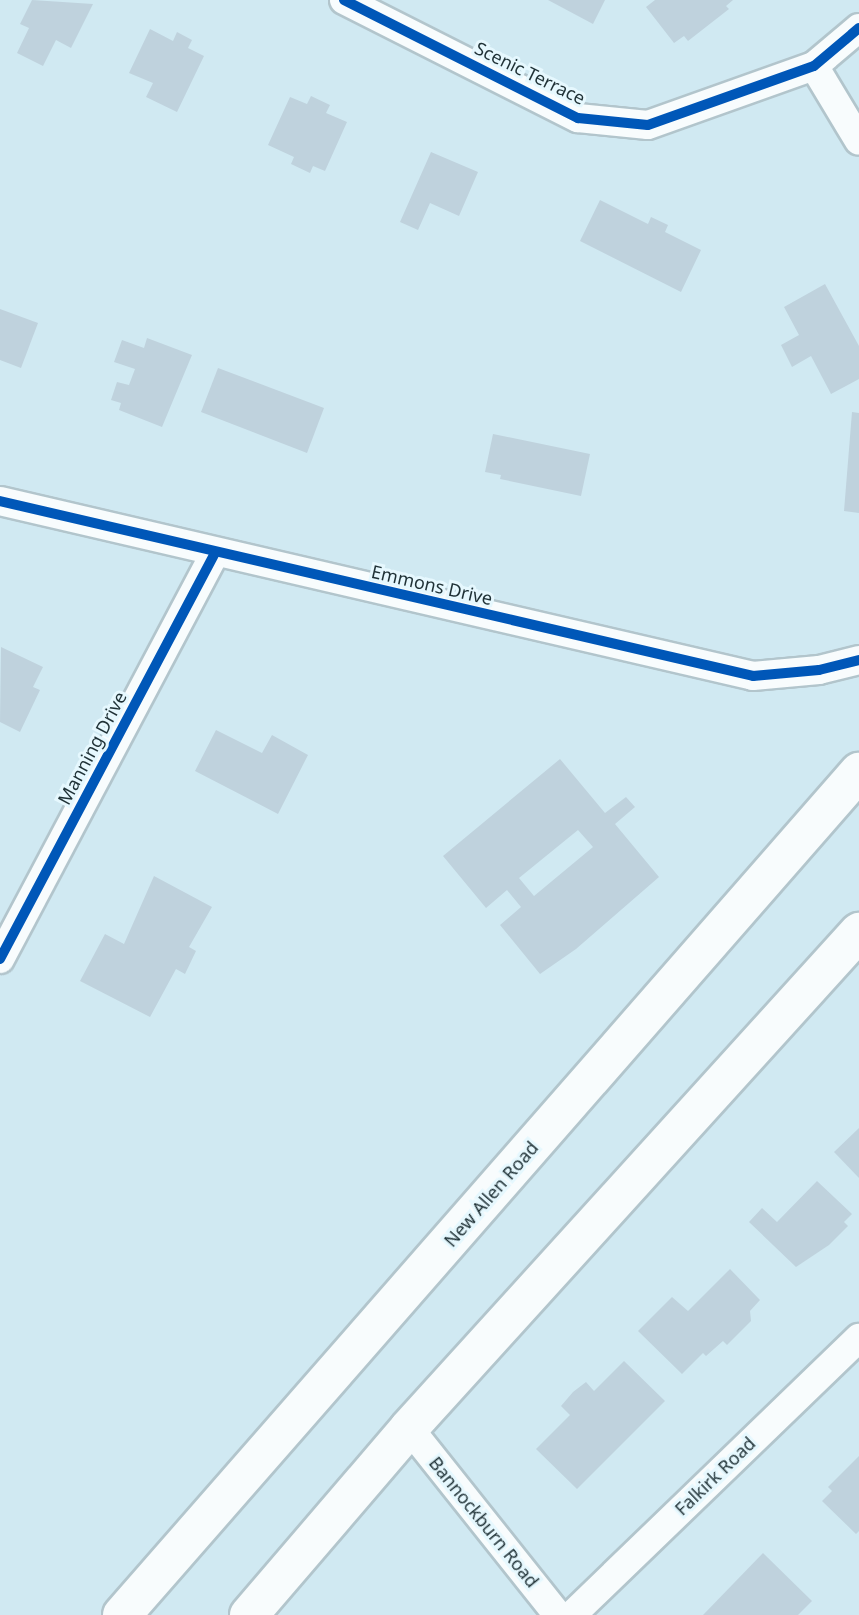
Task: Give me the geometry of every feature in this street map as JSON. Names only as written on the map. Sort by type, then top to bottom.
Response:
[{"type":"main road","name":"New Allen Road","points":[[122,1615],[859,772]]},
{"type":"main road","points":[[249,1615],[409,1429],[859,932]]},
{"type":"street","name":"Scenic Terrace","points":[[344,0],[578,118],[648,125],[814,66],[859,28]]},
{"type":"street","points":[[814,66],[859,141]]},
{"type":"street","name":"Emmons Drive","points":[[0,501],[214,554],[753,676],[819,670],[859,660]]},
{"type":"street","name":"Manning Drive","points":[[0,959],[214,554]]},
{"type":"street","name":"Falkirk Road","points":[[572,1615],[859,1338]]},
{"type":"street","name":"Bannockburn Road","points":[[409,1429],[558,1615]]},
{"type":"building","points":[[32,0],[93,4],[71,48],[56,40],[43,66],[17,53],[29,28],[20,24]]},
{"type":"building","points":[[548,0],[605,0],[593,24]]},
{"type":"building","points":[[655,0],[733,0],[726,6],[729,9],[688,41],[684,36],[674,43],[646,7]]},
{"type":"building","points":[[150,29],[173,41],[177,32],[192,40],[188,48],[204,56],[177,112],[146,97],[153,83],[129,73]]},
{"type":"building","points":[[311,96],[330,105],[326,113],[347,122],[325,171],[313,166],[310,173],[291,164],[294,157],[268,145],[290,97],[307,104]]},
{"type":"building","points":[[431,152],[478,172],[459,216],[430,203],[418,230],[400,222]]},
{"type":"building","points":[[600,200],[648,224],[651,217],[668,225],[665,232],[701,250],[681,292],[580,241]]},
{"type":"building","points":[[825,284],[859,346],[859,379],[831,394],[811,356],[792,367],[781,345],[799,335],[784,307]]},
{"type":"building","points":[[0,309],[38,323],[21,368],[0,360]]},
{"type":"building","points":[[147,338],[192,355],[162,427],[119,410],[121,403],[111,400],[117,382],[129,385],[135,369],[114,362],[122,340],[144,348]]},
{"type":"building","points":[[218,368],[324,408],[307,453],[201,412]]},
{"type":"building","points":[[852,412],[859,413],[859,513],[844,511]]},
{"type":"building","points":[[493,434],[590,454],[581,496],[500,479],[501,475],[485,472]]},
{"type":"building","points":[[1,647],[43,667],[33,687],[40,690],[20,732],[0,722]]},
{"type":"building","points":[[216,730],[262,753],[272,735],[308,755],[278,814],[195,771]]},
{"type":"building","points":[[560,759],[605,813],[626,797],[635,807],[615,824],[659,877],[576,949],[540,974],[500,925],[521,907],[507,890],[486,908],[443,856]],"holes":[[[578,830],[593,847],[534,896],[519,878]]]},
{"type":"building","points":[[154,876],[212,907],[189,947],[196,951],[185,974],[176,969],[150,1017],[80,981],[105,934],[124,944]]},
{"type":"building","points":[[859,1128],[859,1178],[834,1152]]},
{"type":"building","points":[[817,1181],[852,1214],[844,1222],[848,1226],[829,1245],[796,1267],[749,1222],[762,1208],[777,1222]]},
{"type":"building","points":[[730,1269],[760,1300],[750,1311],[751,1321],[727,1345],[723,1341],[706,1356],[703,1353],[682,1374],[638,1331],[672,1297],[688,1311]]},
{"type":"building","points":[[624,1361],[665,1401],[577,1489],[536,1449],[570,1415],[561,1406],[573,1392],[586,1382],[594,1391]]},
{"type":"building","points":[[859,1456],[859,1531],[856,1534],[822,1501],[832,1491],[828,1487]]},
{"type":"building","points":[[763,1553],[812,1601],[798,1615],[703,1615]]},
{"type":"cycle path","points":[[344,0],[578,118],[648,125],[814,66],[859,28]]},
{"type":"cycle path","points":[[0,501],[753,676],[819,670],[859,660]]},
{"type":"cycle path","points":[[0,959],[214,554]]}]
